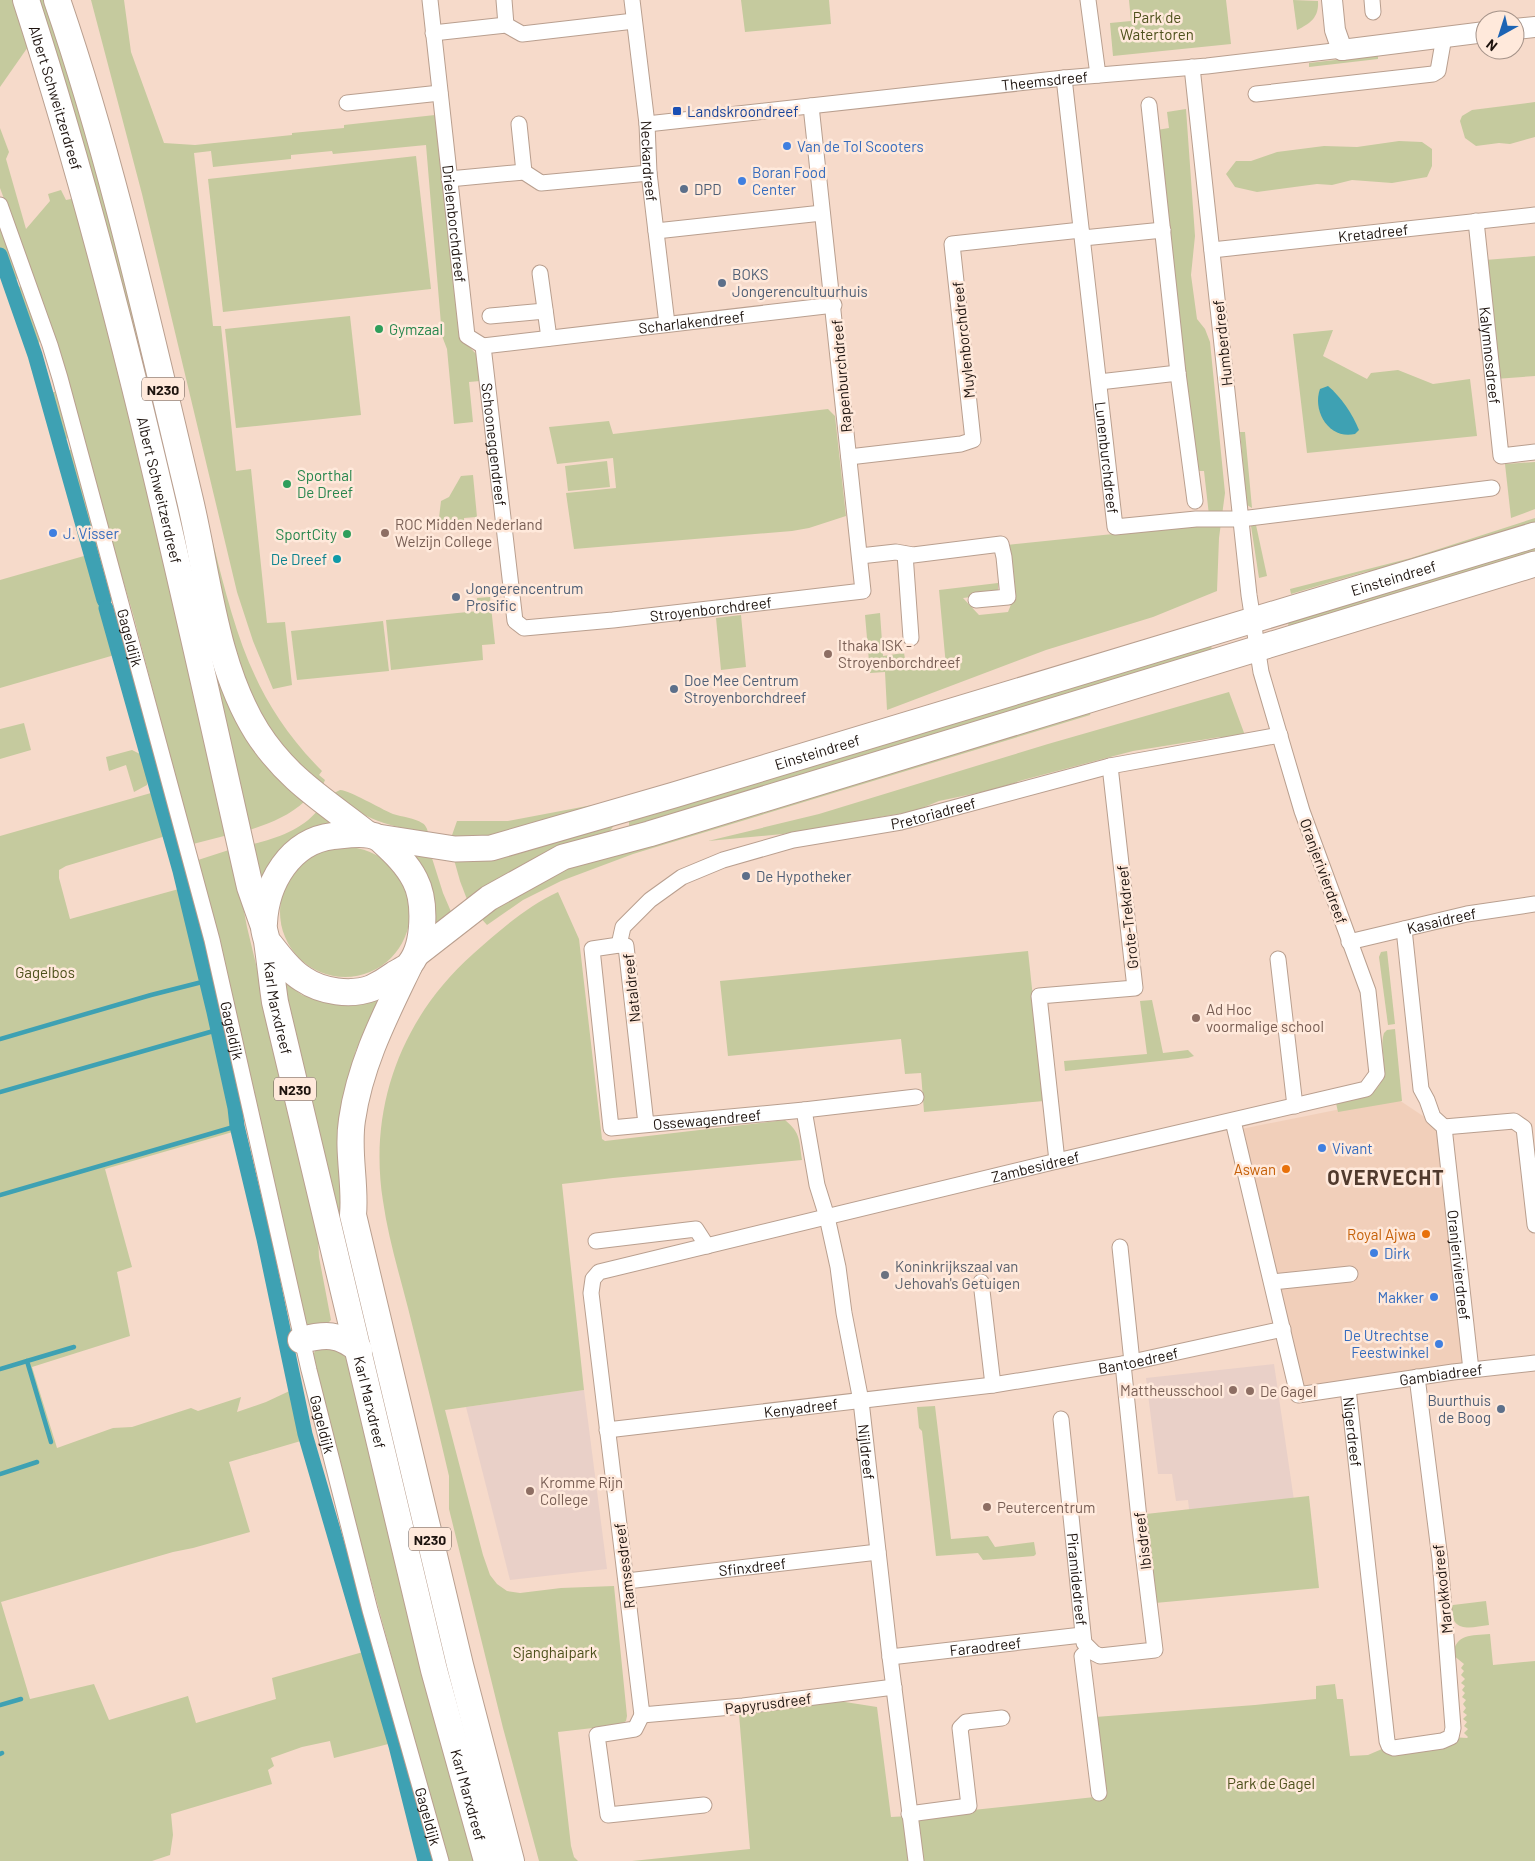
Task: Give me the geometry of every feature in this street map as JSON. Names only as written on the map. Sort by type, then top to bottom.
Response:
[{"type":"highway","name":"Albert Schweitzerdreef","points":[[26,0],[72,151],[137,394],[250,887],[265,933]]},
{"type":"highway","name":"Albert Schweitzerdreef","points":[[57,0],[103,148],[196,526],[218,631],[232,679],[257,731],[286,770],[307,789],[372,836]]},
{"type":"highway","name":"N230","points":[[372,836],[403,861],[415,881],[421,898],[422,913],[413,960],[372,988],[341,992],[321,988],[303,980],[286,965],[265,933],[270,889],[273,880],[290,858],[306,845],[322,838],[372,836]]},
{"type":"highway","name":"Karl Marxdreef","points":[[265,933],[275,1002],[434,1670],[487,1861]]},
{"type":"highway","name":"Karl Marxdreef","points":[[413,960],[374,1040],[362,1072],[351,1121],[353,1215],[460,1664],[511,1861]]},
{"type":"highway","points":[[312,1337],[338,1317],[345,1294]]},
{"type":"highway","points":[[312,1337],[349,1341],[359,1350]]},
{"type":"main road","name":"Einsteindreef","points":[[372,836],[454,849],[491,848],[674,795],[1535,535]]},
{"type":"main road","name":"Einsteindreef","points":[[413,960],[489,898],[563,857],[649,834],[1535,564]]},
{"type":"street","name":"Drielenborchdreef","points":[[430,0],[467,336],[483,346]]},
{"type":"street","points":[[504,0],[506,25]]},
{"type":"street","name":"Neckardreef","points":[[632,0],[647,124],[649,173],[667,324]]},
{"type":"street","points":[[1088,0],[1098,75]]},
{"type":"street","points":[[1332,0],[1335,30],[1342,50]]},
{"type":"street","points":[[1342,50],[1346,29],[1343,0]]},
{"type":"street","points":[[433,33],[506,25],[522,34],[634,21]]},
{"type":"street","name":"Theemsdreef","points":[[647,124],[1064,78],[1192,67],[1475,33]]},
{"type":"street","points":[[1256,94],[1433,74],[1438,70],[1444,37]]},
{"type":"street","name":"Humberdreef","points":[[1192,67],[1252,620]]},
{"type":"street","name":"Lunenburchdreef","points":[[1064,78],[1115,527],[1196,518],[1241,519]]},
{"type":"street","points":[[346,103],[440,93]]},
{"type":"street","points":[[1149,105],[1178,373],[1195,501]]},
{"type":"street","name":"Rapenburchdreef","points":[[811,106],[860,556]]},
{"type":"street","points":[[518,124],[524,172]]},
{"type":"street","points":[[449,179],[524,172],[541,183],[649,173]]},
{"type":"street","name":"Gageldijk","points":[[0,205],[57,370],[212,940],[312,1337],[370,1610],[441,1861]]},
{"type":"street","points":[[656,230],[822,213]]},
{"type":"street","name":"Kretadreef","points":[[1212,250],[1535,215]]},
{"type":"street","name":"Kalymnosdreef","points":[[1476,221],[1501,456],[1535,452]]},
{"type":"street","points":[[1082,234],[1163,230]]},
{"type":"street","name":"Muylenborchdreef","points":[[849,457],[961,444],[973,440],[952,244],[1082,234]]},
{"type":"street","points":[[540,273],[549,338]]},
{"type":"street","name":"Scharlakendreef","points":[[483,346],[834,305]]},
{"type":"street","points":[[490,316],[545,311]]},
{"type":"street","name":"Schooneggendreef","points":[[483,346],[515,621],[524,628]]},
{"type":"street","name":"Lunenburchdreef","points":[[1099,382],[1178,373]]},
{"type":"street","points":[[1241,519],[1492,488]]},
{"type":"street","points":[[860,556],[896,552],[913,555],[1001,544],[1008,597],[976,600]]},
{"type":"street","points":[[905,554],[911,638]]},
{"type":"street","name":"Stroyenborchdreef","points":[[524,628],[613,620],[863,591],[860,556]]},
{"type":"street","points":[[1252,620],[1257,650]]},
{"type":"street","name":"Oranjerivierdreef","points":[[1257,650],[1261,672],[1302,811],[1368,991],[1377,1074],[1366,1089]]},
{"type":"street","name":"Pretoriadreef","points":[[619,945],[623,927],[650,900],[682,877],[723,860],[792,840],[901,822],[1110,766],[1280,735]]},
{"type":"street","name":"Grote-Trekdreef","points":[[1057,1161],[1039,996],[1135,988],[1110,766]]},
{"type":"street","name":"Kasaidreef","points":[[1349,942],[1467,914],[1535,904]]},
{"type":"street","name":"Oranjerivierdreef","points":[[1404,929],[1421,1089],[1433,1117],[1444,1127],[1471,1370]]},
{"type":"street","name":"Nataldreef","points":[[611,1128],[592,949],[619,945],[626,946],[646,1124]]},
{"type":"street","points":[[1278,959],[1295,1106]]},
{"type":"street","name":"Zambesidreef","points":[[593,1279],[599,1272],[1057,1161],[1366,1089]]},
{"type":"street","name":"Ossewagendreef","points":[[611,1128],[804,1110],[916,1097]]},
{"type":"street","points":[[804,1110],[817,1185],[827,1217]]},
{"type":"street","name":"Nigerdreef","points":[[1233,1121],[1298,1395],[1348,1388],[1389,1746]]},
{"type":"street","points":[[1444,1127],[1514,1121],[1524,1128],[1535,1225]]},
{"type":"street","name":"Nijldreef","points":[[827,1217],[838,1267],[844,1313],[861,1401],[890,1657],[916,1861]]},
{"type":"street","points":[[596,1241],[696,1229],[707,1246]]},
{"type":"street","points":[[1120,1247],[1128,1363]]},
{"type":"street","points":[[1272,1282],[1350,1274]]},
{"type":"street","name":"Ramsesdreef","points":[[593,1279],[591,1293],[641,1709]]},
{"type":"street","points":[[981,1282],[993,1385]]},
{"type":"street","name":"Bantoedreef","points":[[993,1385],[1128,1363],[1283,1329]]},
{"type":"street","name":"Ibisdreef","points":[[1086,1642],[1100,1656],[1155,1650],[1128,1363]]},
{"type":"street","name":"Gambiadreef","points":[[1348,1388],[1417,1377],[1535,1363]]},
{"type":"street","name":"Marokkodreef","points":[[1389,1746],[1394,1748],[1442,1742],[1451,1737],[1453,1728],[1440,1559],[1417,1377]]},
{"type":"street","name":"Kenyadreef","points":[[608,1430],[993,1385]]},
{"type":"street","name":"Piramidedreef","points":[[1061,1419],[1086,1642],[1082,1656],[1099,1793]]},
{"type":"street","name":"Sfinxdreef","points":[[627,1581],[878,1552]]},
{"type":"street","name":"Faraodreef","points":[[890,1657],[1086,1642]]},
{"type":"street","name":"Papyrusdreef","points":[[641,1709],[743,1706],[894,1688]]},
{"type":"street","points":[[641,1709],[635,1729],[597,1735],[608,1814],[704,1805]]},
{"type":"street","points":[[909,1814],[969,1806],[960,1728],[966,1722],[1002,1718]]},
{"type":"shaded area","points":[[1396,1098],[1432,1122],[1438,1129],[1463,1365],[1302,1388],[1241,1129]]},
{"type":"shaded area","points":[[1274,1364],[1295,1507],[1190,1518],[1188,1500],[1176,1501],[1172,1474],[1158,1474],[1146,1378]]},
{"type":"shaded area","points":[[584,1390],[607,1569],[510,1580],[466,1407]]},
{"type":"green space","points":[[0,0],[15,0],[30,44],[0,87]]},
{"type":"green space","points":[[32,0],[44,0],[80,109],[120,257],[212,649],[305,801],[285,816],[246,831]]},
{"type":"green space","points":[[91,0],[124,0],[131,52],[164,143],[195,145],[292,135],[292,133],[344,128],[344,125],[435,115],[460,334],[476,354],[480,381],[469,382],[473,422],[454,424],[447,349],[442,336],[426,145],[333,154],[332,151],[291,155],[291,159],[213,167],[211,151],[194,153],[213,326],[221,326],[236,471],[251,469],[267,623],[285,622],[292,685],[273,689],[253,641],[237,592],[142,194]]},
{"type":"green space","points":[[741,0],[829,0],[831,24],[745,32]]},
{"type":"green space","name":"Park de Watertoren","points":[[1129,0],[1226,0],[1231,44],[1113,56],[1110,23],[1131,21]]},
{"type":"green space","points":[[1293,0],[1318,1],[1317,11],[1313,19],[1297,30]]},
{"type":"green space","points":[[1378,55],[1378,59],[1309,67],[1309,63]]},
{"type":"green space","points":[[1535,102],[1535,137],[1510,144],[1499,143],[1476,146],[1465,138],[1460,121],[1462,116],[1472,110]]},
{"type":"green space","points":[[104,106],[169,352],[212,539],[238,634],[262,691],[298,745],[322,771],[319,775],[325,780],[321,789],[275,743],[242,679]]},
{"type":"green space","points":[[1186,109],[1195,236],[1191,275],[1197,319],[1205,329],[1210,342],[1225,493],[1219,538],[1217,591],[1153,617],[1046,650],[887,710],[885,672],[870,673],[865,615],[880,613],[883,656],[904,653],[907,670],[946,666],[939,590],[998,583],[998,594],[963,598],[979,615],[1008,612],[1012,602],[1007,545],[1210,524],[1204,471],[1195,471],[1157,130],[1169,128],[1167,112]]},
{"type":"green space","points":[[0,128],[9,152],[6,159],[26,229],[50,201],[48,194],[61,190],[66,200],[76,198],[97,279],[228,835],[193,844],[133,614],[108,529],[20,242],[0,188]]},
{"type":"green space","points":[[1399,141],[1422,142],[1432,149],[1432,166],[1427,177],[1392,183],[1352,180],[1332,185],[1317,184],[1257,192],[1235,187],[1226,174],[1236,161],[1251,161],[1277,152],[1324,146],[1357,147]]},
{"type":"green space","points":[[416,156],[431,289],[223,312],[208,179]]},
{"type":"green space","points":[[0,225],[19,277],[16,280],[12,281],[0,248]]},
{"type":"green space","points":[[1535,256],[1535,376],[1495,379],[1485,260]]},
{"type":"green space","points":[[22,286],[40,341],[35,348],[14,288]]},
{"type":"green space","points":[[350,316],[361,415],[236,428],[225,329]]},
{"type":"green space","points":[[1333,330],[1323,356],[1367,379],[1371,373],[1398,370],[1433,384],[1470,379],[1477,436],[1307,453],[1293,334]]},
{"type":"green space","points":[[48,392],[55,392],[69,437],[62,442]]},
{"type":"green space","points":[[828,409],[835,416],[846,516],[809,528],[792,531],[574,549],[566,493],[616,488],[613,458],[557,464],[549,427],[609,421],[613,434]]},
{"type":"green space","points":[[1240,432],[1245,432],[1252,508],[1247,505]]},
{"type":"green space","points":[[66,450],[73,450],[93,525],[87,529],[66,456]]},
{"type":"green space","points":[[607,461],[610,487],[568,491],[565,466]]},
{"type":"green space","points":[[1535,462],[1535,509],[1511,518],[1505,464]]},
{"type":"green space","points":[[473,475],[477,517],[464,518],[464,527],[448,529],[438,526],[441,501],[449,497],[461,476]]},
{"type":"green space","points":[[1535,518],[1535,524],[1413,564],[1365,572],[1291,594],[1290,589],[1411,558]]},
{"type":"green space","points":[[1256,525],[1267,576],[1259,578],[1251,526]]},
{"type":"green space","points":[[90,542],[96,542],[112,591],[107,597]]},
{"type":"green space","points":[[1535,543],[1535,558],[1289,633],[1288,621]]},
{"type":"green space","points":[[91,554],[118,654],[0,688],[0,580]]},
{"type":"green space","points":[[490,597],[495,644],[482,645],[483,660],[391,670],[386,620],[478,611],[477,598]]},
{"type":"green space","points":[[116,610],[130,663],[125,668],[111,613]]},
{"type":"green space","points":[[741,615],[746,667],[721,670],[716,618]]},
{"type":"green space","points":[[383,621],[389,671],[297,680],[291,631]]},
{"type":"green space","points":[[1210,641],[1212,650],[707,809],[629,826],[629,819]]},
{"type":"green space","points":[[1229,692],[1250,749],[1237,749],[1220,737],[1133,751],[996,789],[939,801],[915,811],[783,834],[708,841],[819,814],[1048,744]]},
{"type":"green space","points":[[1093,705],[1090,715],[633,854],[561,881],[523,900],[487,925],[478,915],[541,878],[610,853]]},
{"type":"green space","points":[[24,723],[31,750],[0,759],[0,729]]},
{"type":"green space","points":[[144,736],[149,736],[152,740],[179,837],[173,838]]},
{"type":"green space","points":[[132,750],[142,755],[148,776],[147,785],[134,792],[126,765],[109,771],[106,757]]},
{"type":"green space","points":[[340,790],[358,796],[393,814],[419,821],[426,827],[428,832],[389,825],[367,816],[334,793]]},
{"type":"green space","name":"Gagelbos","points":[[158,791],[169,835],[66,866],[59,870],[59,878],[70,919],[186,887],[211,979],[243,1129],[105,1169],[132,1267],[117,1272],[130,1336],[32,1367],[57,1448],[113,1428],[132,1427],[191,1408],[198,1411],[241,1397],[237,1412],[266,1402],[298,1387],[311,1438],[229,1462],[250,1532],[173,1552],[1,1602],[30,1699],[94,1684],[109,1720],[188,1696],[196,1723],[276,1699],[272,1678],[370,1650],[396,1742],[334,1758],[330,1741],[302,1747],[271,1758],[274,1766],[268,1770],[272,1784],[171,1814],[173,1835],[170,1855],[152,1861],[0,1861],[0,836]]},
{"type":"green space","points":[[603,803],[518,834],[451,838],[457,821],[508,821]]},
{"type":"green space","points":[[318,810],[335,820],[260,886],[249,845],[277,837],[295,829]]},
{"type":"green space","points":[[615,824],[610,831],[468,902],[453,856]]},
{"type":"green space","points":[[345,847],[358,848],[370,852],[391,866],[405,887],[409,899],[409,925],[405,937],[391,958],[370,972],[358,976],[345,977],[332,976],[320,972],[299,958],[285,937],[281,925],[280,912],[281,899],[285,887],[299,866],[320,852],[332,848]]},
{"type":"green space","points":[[232,849],[247,927],[317,1218],[319,1257],[331,1320],[326,1325],[305,1326],[245,1050],[198,860]]},
{"type":"green space","points":[[412,853],[431,855],[452,914],[435,930],[434,896],[426,877]]},
{"type":"green space","name":"Sjanghaipark","points":[[558,892],[579,939],[602,1139],[605,1141],[785,1120],[797,1133],[802,1160],[562,1184],[584,1390],[445,1410],[483,1555],[490,1575],[497,1584],[507,1591],[520,1593],[561,1588],[614,1586],[626,1721],[619,1725],[558,1732],[571,1846],[574,1857],[578,1861],[539,1861],[503,1728],[449,1509],[449,1476],[391,1241],[383,1201],[380,1166],[381,1132],[386,1098],[396,1066],[409,1035],[427,1006],[448,979],[483,945],[524,912]]},
{"type":"green space","points":[[1028,951],[1044,1101],[924,1112],[921,1073],[905,1074],[901,1039],[728,1056],[720,981]]},
{"type":"green space","points":[[1387,951],[1395,1024],[1388,1025],[1379,957],[1381,952]]},
{"type":"green space","points":[[286,983],[302,995],[321,1001],[382,996],[356,1050],[347,1086],[341,1135],[493,1861],[281,984]]},
{"type":"green space","points":[[1152,1000],[1163,1053],[1188,1050],[1194,1056],[1065,1071],[1064,1061],[1147,1054],[1140,1001]]},
{"type":"green space","points":[[1395,1029],[1402,1101],[1338,1112],[1336,1103],[1356,1099],[1371,1093],[1377,1088],[1384,1073],[1383,1036],[1387,1030]]},
{"type":"green space","points":[[329,1342],[351,1356],[476,1861],[447,1861],[312,1357],[318,1345]]},
{"type":"green space","points":[[935,1406],[951,1539],[988,1536],[995,1547],[1034,1542],[1036,1554],[1034,1556],[983,1560],[978,1553],[936,1556],[922,1431],[919,1428],[917,1407]]},
{"type":"green space","points":[[1309,1496],[1319,1588],[1155,1603],[1146,1514]]},
{"type":"green space","points":[[1486,1601],[1489,1625],[1462,1627],[1454,1621],[1451,1606]]},
{"type":"green space","name":"Park de Gagel","points":[[1490,1634],[1493,1665],[1535,1661],[1535,1861],[632,1861],[750,1849],[739,1714],[813,1697],[877,1707],[891,1817],[926,1815],[1104,1796],[1095,1717],[1316,1699],[1316,1686],[1335,1684],[1337,1699],[1343,1699],[1350,1756],[1368,1755],[1389,1746],[1451,1737],[1467,1738],[1464,1733],[1468,1729],[1464,1726],[1467,1722],[1463,1719],[1467,1715],[1463,1712],[1466,1708],[1463,1704],[1466,1700],[1462,1697],[1465,1693],[1462,1690],[1465,1686],[1461,1683],[1465,1679],[1461,1675],[1464,1671],[1461,1668],[1464,1664],[1453,1655],[1457,1643],[1461,1639]]},
{"type":"water","points":[[1328,386],[1342,400],[1353,418],[1359,430],[1355,434],[1337,433],[1325,422],[1318,406],[1318,397],[1320,389]]},
{"type":"waterway","points":[[0,255],[35,355],[104,600]]},
{"type":"waterway","points":[[106,608],[180,871],[214,1012],[235,1108],[237,1126],[264,1239],[305,1434],[396,1746],[425,1861]]},
{"type":"waterway","points":[[0,1039],[206,981]]},
{"type":"waterway","points":[[0,1092],[217,1030]]},
{"type":"waterway","points":[[0,1195],[237,1126]]},
{"type":"waterway","points":[[51,1442],[27,1361],[74,1347]]},
{"type":"waterway","points":[[0,1369],[27,1361]]},
{"type":"waterway","points":[[0,1474],[37,1462]]},
{"type":"waterway","points":[[0,1705],[21,1699]]},
{"type":"place","name":"Landskroondreef","points":[[677,111]]},
{"type":"place","name":"Van de Tol Scooters","points":[[787,146]]},
{"type":"place","name":"Boran Food Center","points":[[742,181]]},
{"type":"place","name":"DPD","points":[[684,189]]},
{"type":"place","name":"BOKS Jongerencultuurhuis","points":[[722,283]]},
{"type":"place","name":"Gymzaal","points":[[379,329]]},
{"type":"place","name":"Sporthal De Dreef","points":[[287,484]]},
{"type":"place","name":"J. Visser","points":[[53,533]]},
{"type":"place","name":"ROC Midden Nederland Welzijn College","points":[[385,533]]},
{"type":"place","name":"SportCity","points":[[347,534]]},
{"type":"place","name":"De Dreef","points":[[337,559]]},
{"type":"place","name":"Jongerencentrum Prosific","points":[[456,597]]},
{"type":"place","name":"Ithaka ISK - Stroyenborchdreef","points":[[828,654]]},
{"type":"place","name":"Doe Mee Centrum Stroyenborchdreef","points":[[674,689]]},
{"type":"place","name":"De Hypotheker","points":[[746,876]]},
{"type":"place","name":"Ad Hoc voormalige school","points":[[1196,1018]]},
{"type":"place","name":"Vivant","points":[[1322,1148]]},
{"type":"place","name":"Aswan","points":[[1286,1169]]},
{"type":"place","name":"Royal Ajwa","points":[[1426,1234]]},
{"type":"place","name":"Dirk","points":[[1374,1253]]},
{"type":"place","name":"Koninkrijkszaal van Jehovah's Getuigen","points":[[885,1275]]},
{"type":"place","name":"Makker","points":[[1434,1297]]},
{"type":"place","name":"De Utrechtse Feestwinkel","points":[[1439,1344]]},
{"type":"place","name":"Mattheusschool","points":[[1233,1390]]},
{"type":"place","name":"De Gagel","points":[[1250,1391]]},
{"type":"place","name":"Buurthuis de Boog","points":[[1501,1409]]},
{"type":"place","name":"Kromme Rijn College","points":[[530,1491]]},
{"type":"place","name":"Peutercentrum","points":[[987,1507]]},
{"type":"district","name":"OVERVECHT","points":[[1386,1177]]}]
